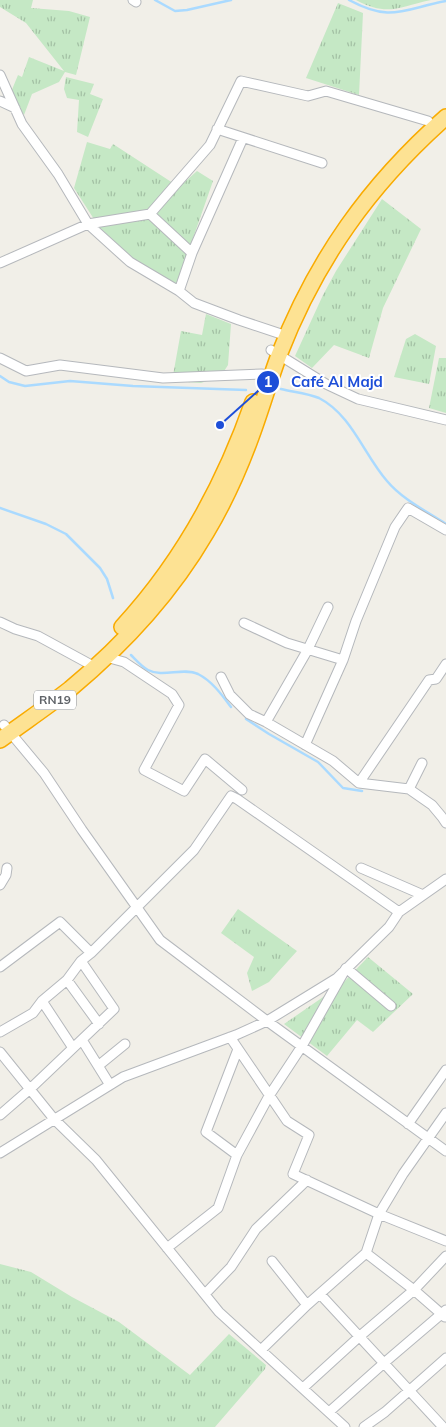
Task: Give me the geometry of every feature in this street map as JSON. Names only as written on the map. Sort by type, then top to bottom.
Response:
[{"type":"highway","name":"RN19","points":[[91,664],[195,540],[223,502],[251,438],[275,352],[310,267],[336,225],[381,167],[446,106]]},
{"type":"highway","name":"RN19","points":[[282,335],[351,219],[377,185],[400,160],[446,117]]},
{"type":"highway","name":"RN19","points":[[4,731],[60,684],[106,656],[157,603],[182,570],[210,501],[247,419],[262,374],[275,352]]},
{"type":"street","points":[[0,75],[22,124],[58,174],[88,224],[130,262],[179,291],[194,303],[282,335]]},
{"type":"street","points":[[2,260],[88,224],[150,214],[210,145],[240,81],[308,96],[326,91],[428,121]]},
{"type":"street","points":[[0,101],[15,108]]},
{"type":"street","points":[[217,130],[322,162]]},
{"type":"street","points":[[179,291],[192,253],[243,138]]},
{"type":"street","points":[[150,214],[192,253]]},
{"type":"street","points":[[275,352],[326,384],[358,399],[446,420]]},
{"type":"street","points":[[0,358],[26,371],[60,366],[162,378],[262,374]]},
{"type":"street","points":[[305,745],[343,660],[356,621],[392,536],[408,508],[446,530]]},
{"type":"street","points":[[266,722],[308,649],[328,607]]},
{"type":"street","points":[[0,622],[38,636],[91,664]]},
{"type":"street","points":[[244,623],[287,642],[343,660]]},
{"type":"street","points":[[106,656],[132,667],[172,694],[179,705],[144,770],[184,790],[205,759],[242,790]]},
{"type":"street","points":[[359,783],[429,680],[436,679],[445,667]]},
{"type":"street","points":[[221,678],[230,695],[248,714],[266,722],[333,761],[359,783],[409,789],[432,806],[446,824]]},
{"type":"street","points":[[4,731],[44,773],[160,940],[267,1021],[446,1151]]},
{"type":"street","points":[[409,789],[422,763]]},
{"type":"street","points":[[0,1032],[33,1013],[42,1001],[67,980],[81,961],[138,908],[194,850],[231,796],[400,912]]},
{"type":"street","points":[[0,885],[6,875],[7,868]]},
{"type":"street","points":[[361,868],[423,895]]},
{"type":"street","points":[[0,1153],[124,1077],[267,1021],[337,978],[389,928],[400,912],[446,878]]},
{"type":"street","points":[[0,967],[60,922],[91,953]]},
{"type":"street","points":[[0,1115],[30,1090],[114,1009],[81,961]]},
{"type":"street","points":[[346,968],[391,1006]]},
{"type":"street","points":[[167,1248],[218,1208],[237,1155],[269,1096],[302,1046],[346,968]]},
{"type":"street","points":[[67,980],[98,1024]]},
{"type":"street","points":[[42,1001],[73,1048]]},
{"type":"street","points":[[230,1037],[287,1121],[309,1135],[293,1174],[379,1214],[446,1241]]},
{"type":"street","points":[[82,1040],[110,1085]]},
{"type":"street","points":[[98,1066],[125,1044]]},
{"type":"street","points":[[237,1155],[206,1132],[238,1049]]},
{"type":"street","points":[[0,1052],[54,1120],[96,1160],[219,1312],[345,1427]]},
{"type":"street","points":[[408,1124],[446,1070]]},
{"type":"street","points":[[261,1350],[366,1253],[379,1214],[427,1138],[446,1113]]},
{"type":"street","points":[[205,1294],[231,1267],[256,1229],[306,1180]]},
{"type":"street","points":[[329,1412],[384,1363],[444,1314],[366,1253]]},
{"type":"street","points":[[304,1388],[360,1336],[414,1290],[446,1256]]},
{"type":"street","points":[[272,1261],[308,1305]]},
{"type":"street","points":[[320,1294],[442,1425]]},
{"type":"street","points":[[364,1427],[385,1412],[446,1358]]},
{"type":"green space","points":[[0,0],[33,0],[31,8],[69,11],[90,17],[76,75],[65,72],[59,82],[32,94],[24,115],[11,92],[18,75],[22,77],[29,57],[64,71],[26,23],[0,7]]},
{"type":"green space","points":[[356,0],[431,0],[401,8],[385,9],[367,5]]},
{"type":"green space","points":[[338,3],[363,13],[359,95],[306,78]]},
{"type":"green space","points":[[66,77],[94,84],[90,94],[103,99],[88,137],[77,132],[79,100],[67,98],[64,89]]},
{"type":"green space","points":[[87,142],[110,149],[113,144],[179,187],[197,171],[213,181],[177,284],[135,260],[99,227],[74,188]]},
{"type":"green space","points":[[382,199],[421,229],[383,308],[369,358],[334,345],[312,368],[295,356],[336,271]]},
{"type":"green space","points":[[206,314],[231,324],[228,365],[221,376],[201,383],[172,381],[181,331],[202,335]]},
{"type":"green space","points":[[415,334],[436,346],[429,384],[394,377],[406,339]]},
{"type":"green space","points":[[439,358],[446,358],[446,413],[429,408]]},
{"type":"green space","points":[[238,909],[297,951],[269,982],[252,991],[247,973],[254,957],[221,933]]},
{"type":"green space","points":[[368,957],[413,994],[373,1032],[357,1020],[327,1056],[284,1024],[342,984]]},
{"type":"green space","points":[[0,1264],[31,1272],[119,1322],[190,1375],[229,1334],[266,1365],[265,1369],[215,1427],[0,1427]]},
{"type":"waterway","points":[[155,0],[175,11],[231,0]]},
{"type":"waterway","points":[[349,0],[363,7],[387,13],[446,1]]},
{"type":"waterway","points":[[0,376],[9,382],[25,386],[70,381],[133,386],[246,390]]},
{"type":"waterway","points":[[281,389],[314,396],[330,405],[349,425],[387,481],[415,504],[446,524]]},
{"type":"waterway","points":[[0,508],[46,524],[66,534],[100,568],[107,579],[113,598]]},
{"type":"waterway","points":[[131,655],[148,670],[154,672],[192,672],[198,674],[212,684],[231,707]]},
{"type":"waterway","points":[[246,719],[318,762],[343,788],[362,791]]},
{"type":"place","name":"Café Al Majd","points":[[220,425]]}]
